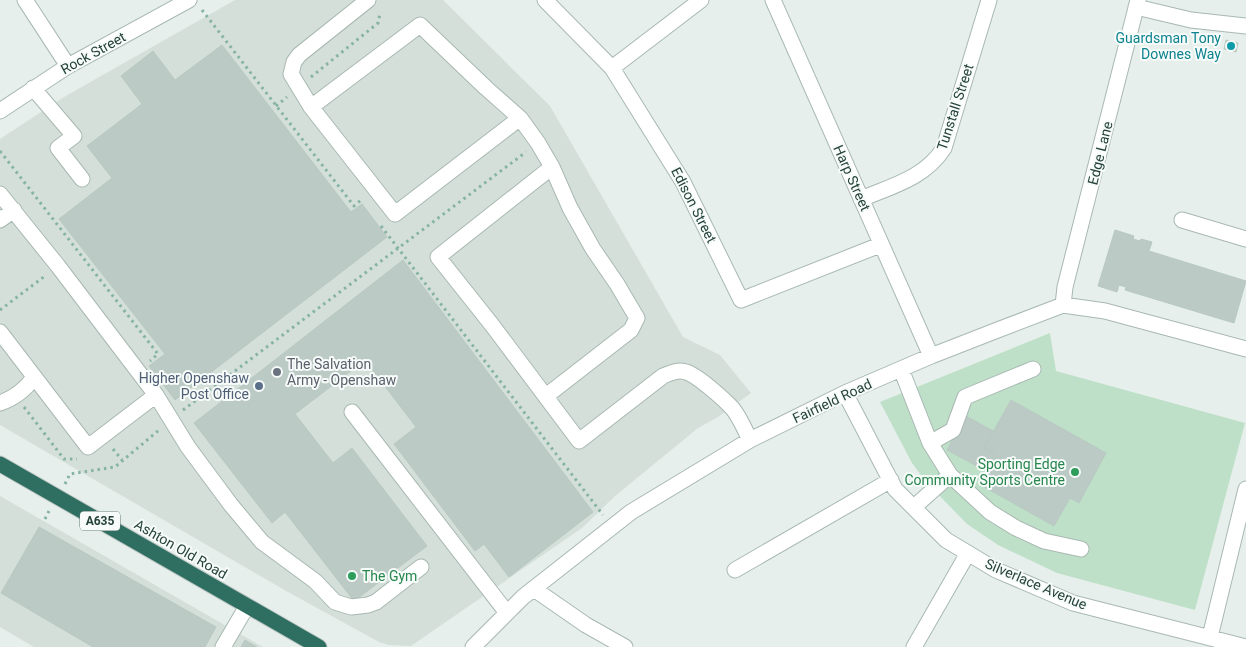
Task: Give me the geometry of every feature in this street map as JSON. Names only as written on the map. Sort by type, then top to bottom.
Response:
[{"type":"highway","name":"Ashton Old Road","points":[[0,464],[319,647]]},
{"type":"street","points":[[25,0],[68,66]]},
{"type":"street","points":[[368,0],[299,56],[294,62],[291,74],[312,107],[395,214],[520,118]]},
{"type":"street","name":"Edison Street","points":[[545,0],[612,68],[683,182],[741,300],[880,245]]},
{"type":"street","points":[[612,68],[701,0]]},
{"type":"street","name":"Harp Street","points":[[773,0],[880,245],[931,356]]},
{"type":"street","name":"Tunstall Street","points":[[861,199],[919,174],[937,158],[944,148],[989,0]]},
{"type":"street","name":"Rock Street","points":[[0,111],[68,66],[194,4]]},
{"type":"street","points":[[1137,4],[1191,20],[1246,26]]},
{"type":"street","name":"Edge Lane","points":[[1063,305],[1137,4]]},
{"type":"street","points":[[312,107],[420,25],[520,118],[552,167],[570,208],[593,249],[618,284],[637,318],[631,330],[546,396]]},
{"type":"street","points":[[33,88],[74,136],[58,148],[82,179]]},
{"type":"street","points":[[552,167],[438,257],[579,441],[663,376],[677,371],[686,372],[697,378],[734,410],[750,440]]},
{"type":"street","points":[[0,194],[156,395],[188,447],[231,505],[262,542],[315,581],[335,602],[350,608],[376,602],[421,567]]},
{"type":"street","points":[[0,220],[14,210]]},
{"type":"street","points":[[1182,220],[1246,239]]},
{"type":"street","name":"Fairfield Road","points":[[473,647],[534,589],[631,512],[750,440],[845,393],[931,356],[1063,305],[1105,311],[1246,348]]},
{"type":"street","points":[[0,332],[88,447],[156,395]]},
{"type":"street","points":[[901,369],[930,443],[950,475],[990,512],[1016,528],[1044,541],[1081,549]]},
{"type":"street","points":[[930,443],[953,430],[965,398],[1033,369]]},
{"type":"street","points":[[0,403],[11,399],[29,385],[34,377]]},
{"type":"street","name":"Silverlace Avenue","points":[[845,393],[896,489],[946,540],[996,570],[1073,603],[1200,640],[1246,647]]},
{"type":"street","points":[[352,412],[507,613]]},
{"type":"street","points":[[914,507],[950,475]]},
{"type":"street","points":[[735,570],[891,480]]},
{"type":"street","points":[[1200,640],[1245,496]]},
{"type":"street","points":[[914,647],[968,553]]},
{"type":"street","points":[[534,589],[586,625],[625,647]]},
{"type":"street","points":[[224,647],[247,606]]},
{"type":"path","points":[[194,4],[354,206],[361,200],[367,208]]},
{"type":"path","points":[[276,106],[378,23],[380,10]]},
{"type":"path","points":[[69,476],[70,474],[115,466],[171,420],[538,143]]},
{"type":"path","points":[[0,150],[158,354],[144,366]]},
{"type":"path","points":[[380,224],[612,527]]},
{"type":"path","points":[[0,310],[50,272]]},
{"type":"shaded area","points":[[235,0],[443,0],[550,106],[683,337],[720,355],[751,393],[718,417],[698,428],[615,496],[582,528],[411,646],[389,645],[379,642],[288,592],[0,425],[0,139],[64,97]]},
{"type":"shaded area","points":[[0,496],[263,647],[34,647],[0,627]]},
{"type":"green space","name":"Sporting Edge Community Sports Centre","points":[[1050,333],[1056,371],[1245,423],[1195,610],[1057,573],[998,545],[967,524],[926,482],[912,463],[880,402]]},
{"type":"building","name":"Guardsman Tony Downes Way","points":[[1226,40],[1238,43],[1236,52],[1224,49]]},
{"type":"building","points":[[222,45],[351,212],[362,204],[387,237],[175,400],[149,366],[165,354],[59,219],[112,178],[87,146],[142,104],[121,76],[153,51],[175,80]]},
{"type":"building","points":[[1115,230],[1134,236],[1133,239],[1152,242],[1149,251],[1246,281],[1234,323],[1125,290],[1126,287],[1119,285],[1117,292],[1098,286]]},
{"type":"building","points":[[403,260],[593,512],[509,577],[484,544],[475,551],[394,444],[416,427],[365,360],[295,414],[333,463],[352,448],[427,546],[354,601],[285,512],[272,523],[194,423]]},
{"type":"building","points":[[1011,400],[1106,453],[1079,503],[1070,498],[1054,526],[979,484],[996,454],[984,448]]},
{"type":"building","points":[[966,416],[993,431],[984,448],[996,454],[986,471],[947,450]]},
{"type":"building","points":[[39,527],[216,627],[205,647],[93,647],[1,593]]},
{"type":"building","points":[[245,640],[257,647],[241,647]]},
{"type":"place","name":"Guardsman Tony Downes Way","points":[[1231,46]]},
{"type":"place","name":"The Salvation Army - Openshaw","points":[[277,372]]},
{"type":"place","name":"Higher Openshaw Post Office","points":[[259,386]]},
{"type":"place","name":"Sporting Edge Community Sports Centre","points":[[1075,472]]},
{"type":"place","name":"The Gym","points":[[352,576]]}]
